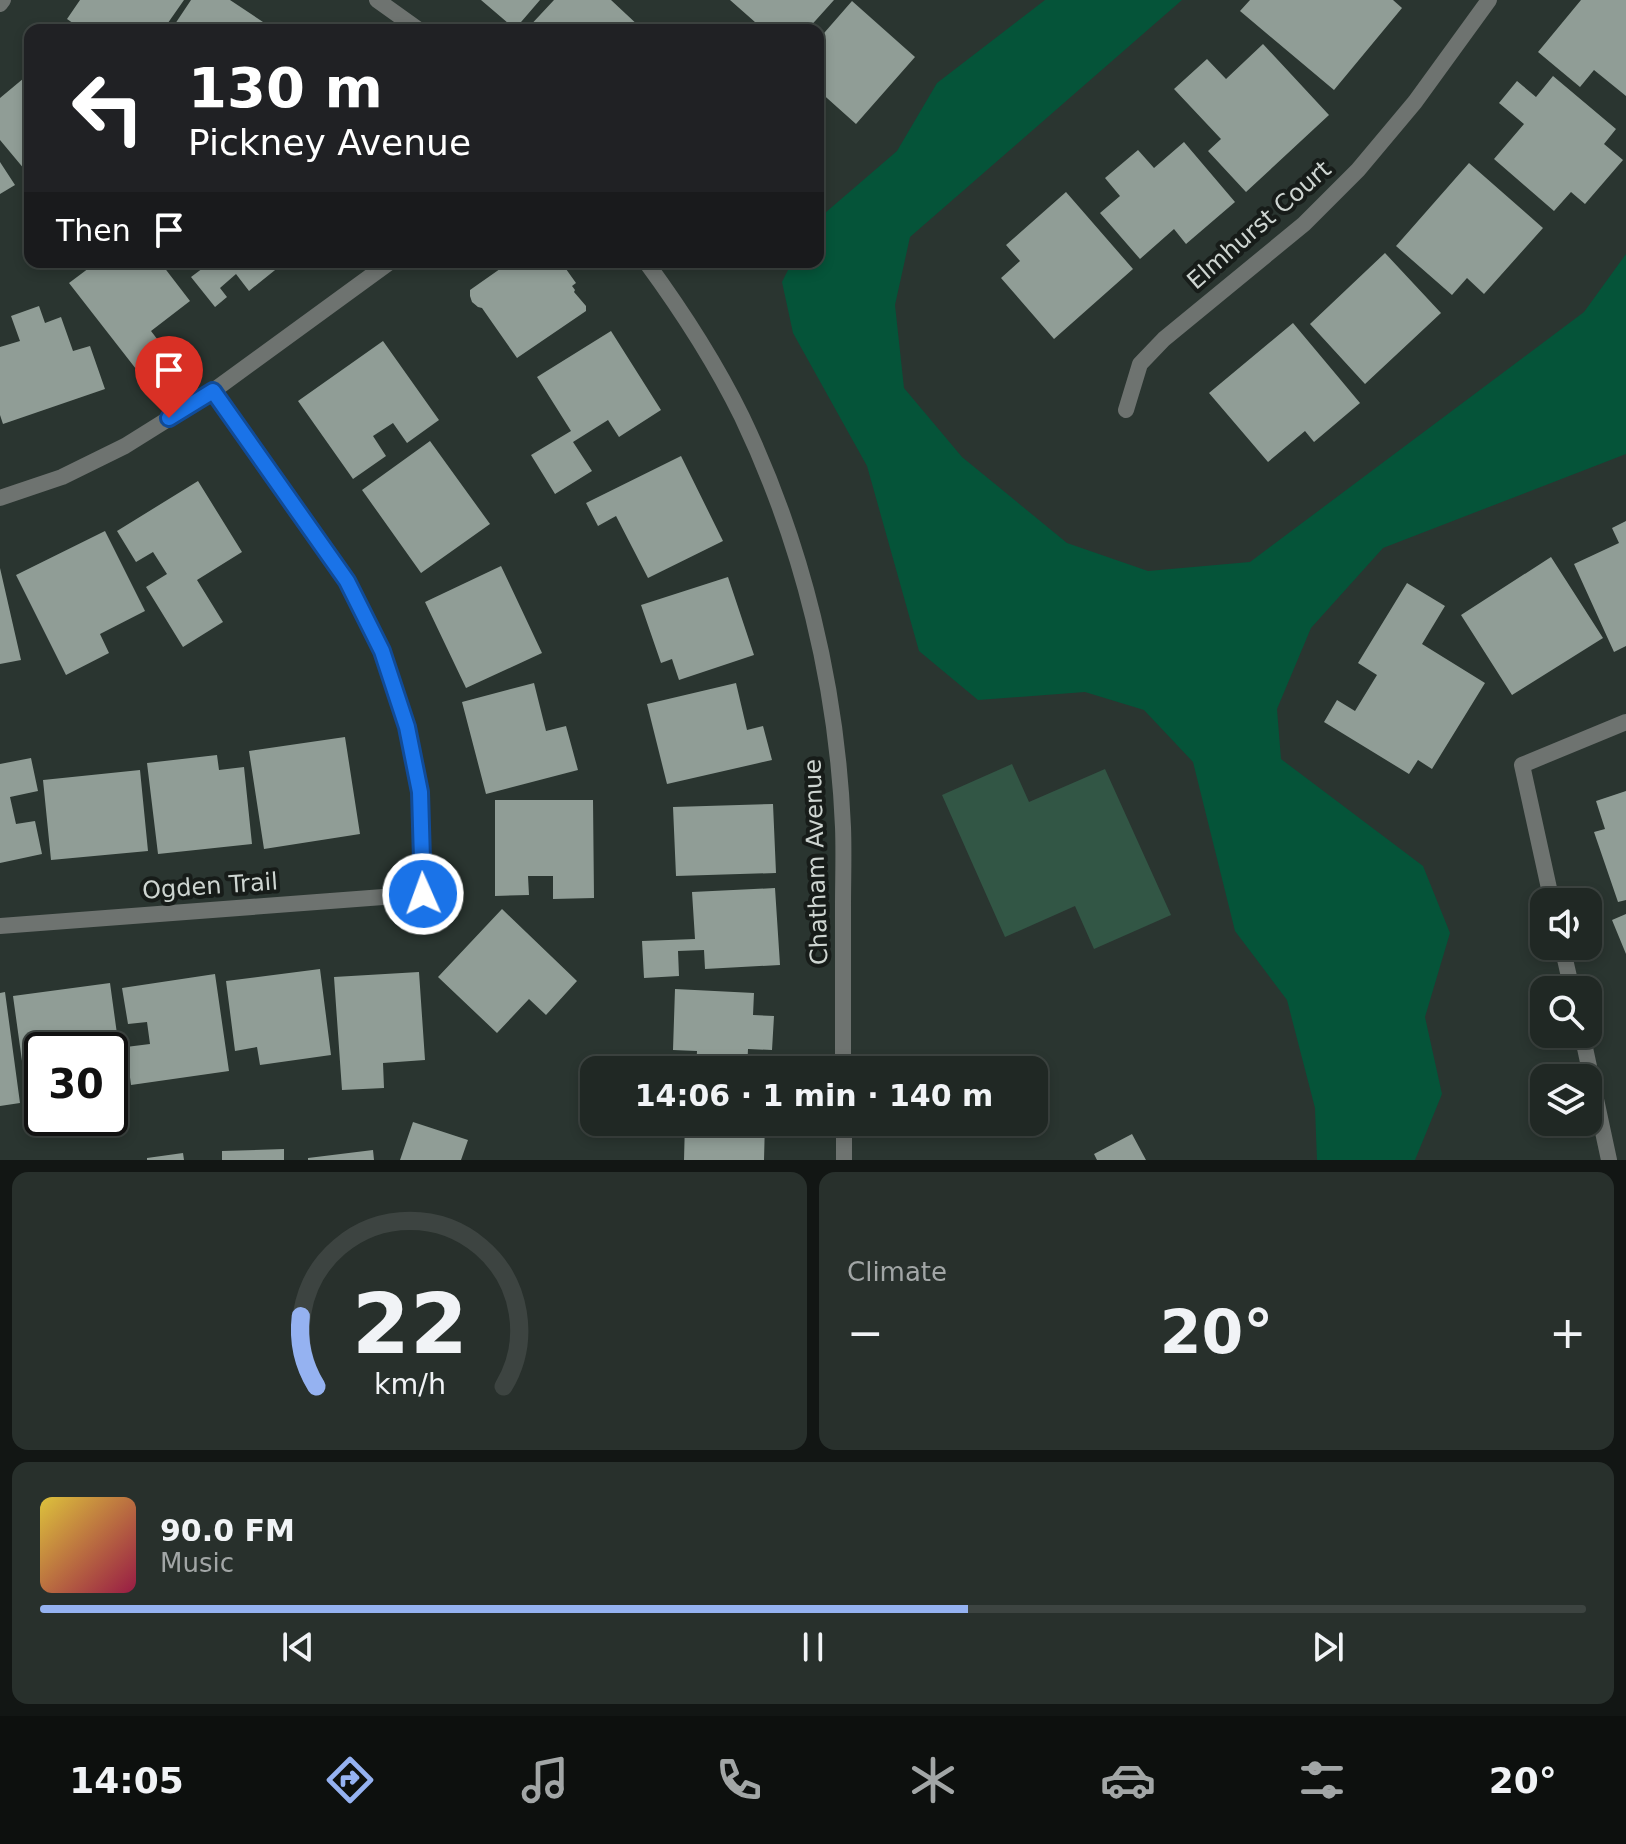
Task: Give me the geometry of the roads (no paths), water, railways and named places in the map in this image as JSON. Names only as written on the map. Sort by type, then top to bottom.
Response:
[{"type":"street","points":[[377,0],[411,24]]},
{"type":"street","name":"Elmhurst Court","points":[[1126,410],[1140,364],[1164,339],[1304,224],[1358,170],[1415,102],[1489,0]]},
{"type":"street","points":[[0,498],[62,477],[125,446],[213,391],[382,268]]},
{"type":"street","name":"Chatham Avenue","points":[[650,268],[692,328],[741,416],[772,487],[800,564],[821,649],[835,738],[843,827],[843,1056]]},
{"type":"street","name":"Ogden Trail","points":[[0,926],[423,894],[420,792],[407,727],[382,651],[347,581],[213,391]]},
{"type":"street","points":[[1549,888],[1522,765],[1626,722]]},
{"type":"street","points":[[1585,1048],[1609,1160]]},
{"type":"street","points":[[844,1136],[844,1160]]}]
